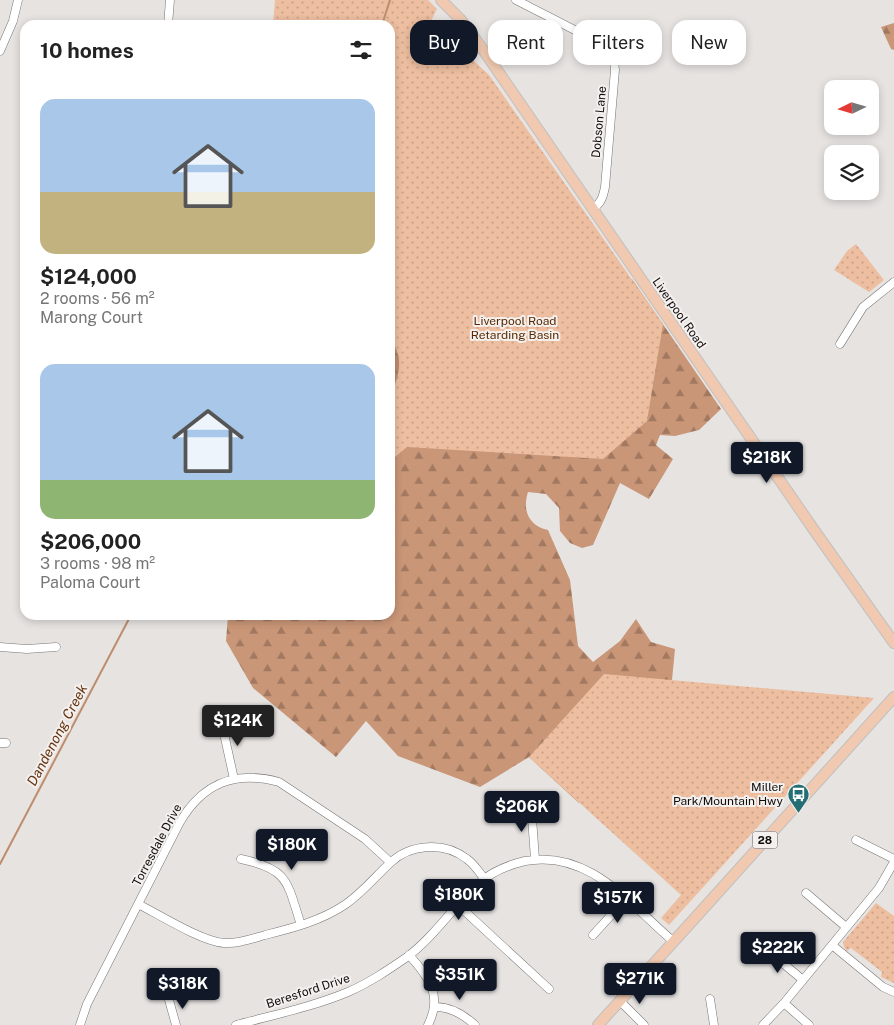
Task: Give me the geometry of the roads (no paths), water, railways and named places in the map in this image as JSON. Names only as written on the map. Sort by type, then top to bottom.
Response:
[{"type":"main road","name":"Liverpool Road","points":[[441,0],[484,51],[894,643]]},
{"type":"main road","name":"28","points":[[598,1025],[894,697]]},
{"type":"street","points":[[0,51],[13,21],[18,0]]},
{"type":"street","points":[[168,20],[170,0]]},
{"type":"street","name":"Dobson Lane","points":[[516,0],[604,45],[613,53],[615,70],[605,188],[602,199],[592,209]]},
{"type":"street","points":[[840,344],[863,308],[894,282]]},
{"type":"street","points":[[0,647],[27,649],[56,647]]},
{"type":"street","points":[[221,720],[234,779]]},
{"type":"street","name":"Torresdale Drive","points":[[80,1025],[84,1009],[180,822],[190,806],[206,791],[223,782],[254,777],[283,784],[365,839],[390,862]]},
{"type":"street","points":[[531,804],[535,859]]},
{"type":"street","points":[[763,1025],[784,1003],[892,872],[894,860],[856,840]]},
{"type":"street","points":[[138,904],[209,940],[224,943],[244,942],[301,925],[326,915],[364,890],[390,862],[417,848],[444,848],[456,852],[467,859],[484,878]]},
{"type":"street","points":[[241,859],[262,864],[278,872],[285,880],[301,925]]},
{"type":"street","name":"Beresford Drive","points":[[236,1025],[319,1002],[349,992],[372,980],[409,955],[484,878],[501,869],[535,859],[571,863],[594,872],[674,942]]},
{"type":"street","points":[[806,894],[846,927]]},
{"type":"street","points":[[593,935],[626,899]]},
{"type":"street","points":[[458,905],[549,990]]},
{"type":"street","points":[[832,945],[883,987],[894,992]]},
{"type":"street","points":[[767,950],[803,980]]},
{"type":"street","points":[[409,955],[426,974],[434,994],[434,1007],[428,1025]]},
{"type":"street","points":[[710,999],[714,1025]]},
{"type":"street","points":[[169,1000],[176,1025]]},
{"type":"street","points":[[620,1001],[644,1025]]},
{"type":"street","points":[[784,1003],[809,1025]]},
{"type":"street","points":[[434,1007],[454,1010],[465,1016],[475,1025]]},
{"type":"water","points":[[395,346],[399,360],[395,383]]},
{"type":"waterway","name":"Dandenong Creek","points":[[384,20],[390,0]]},
{"type":"waterway","name":"Dandenong Creek","points":[[0,864],[128,620]]},
{"type":"place","name":"Miller Park/Mountain Hwy","points":[[799,813]]},
{"type":"park label","name":"Liverpool Road Retarding Basin","points":[[515,328]]}]
